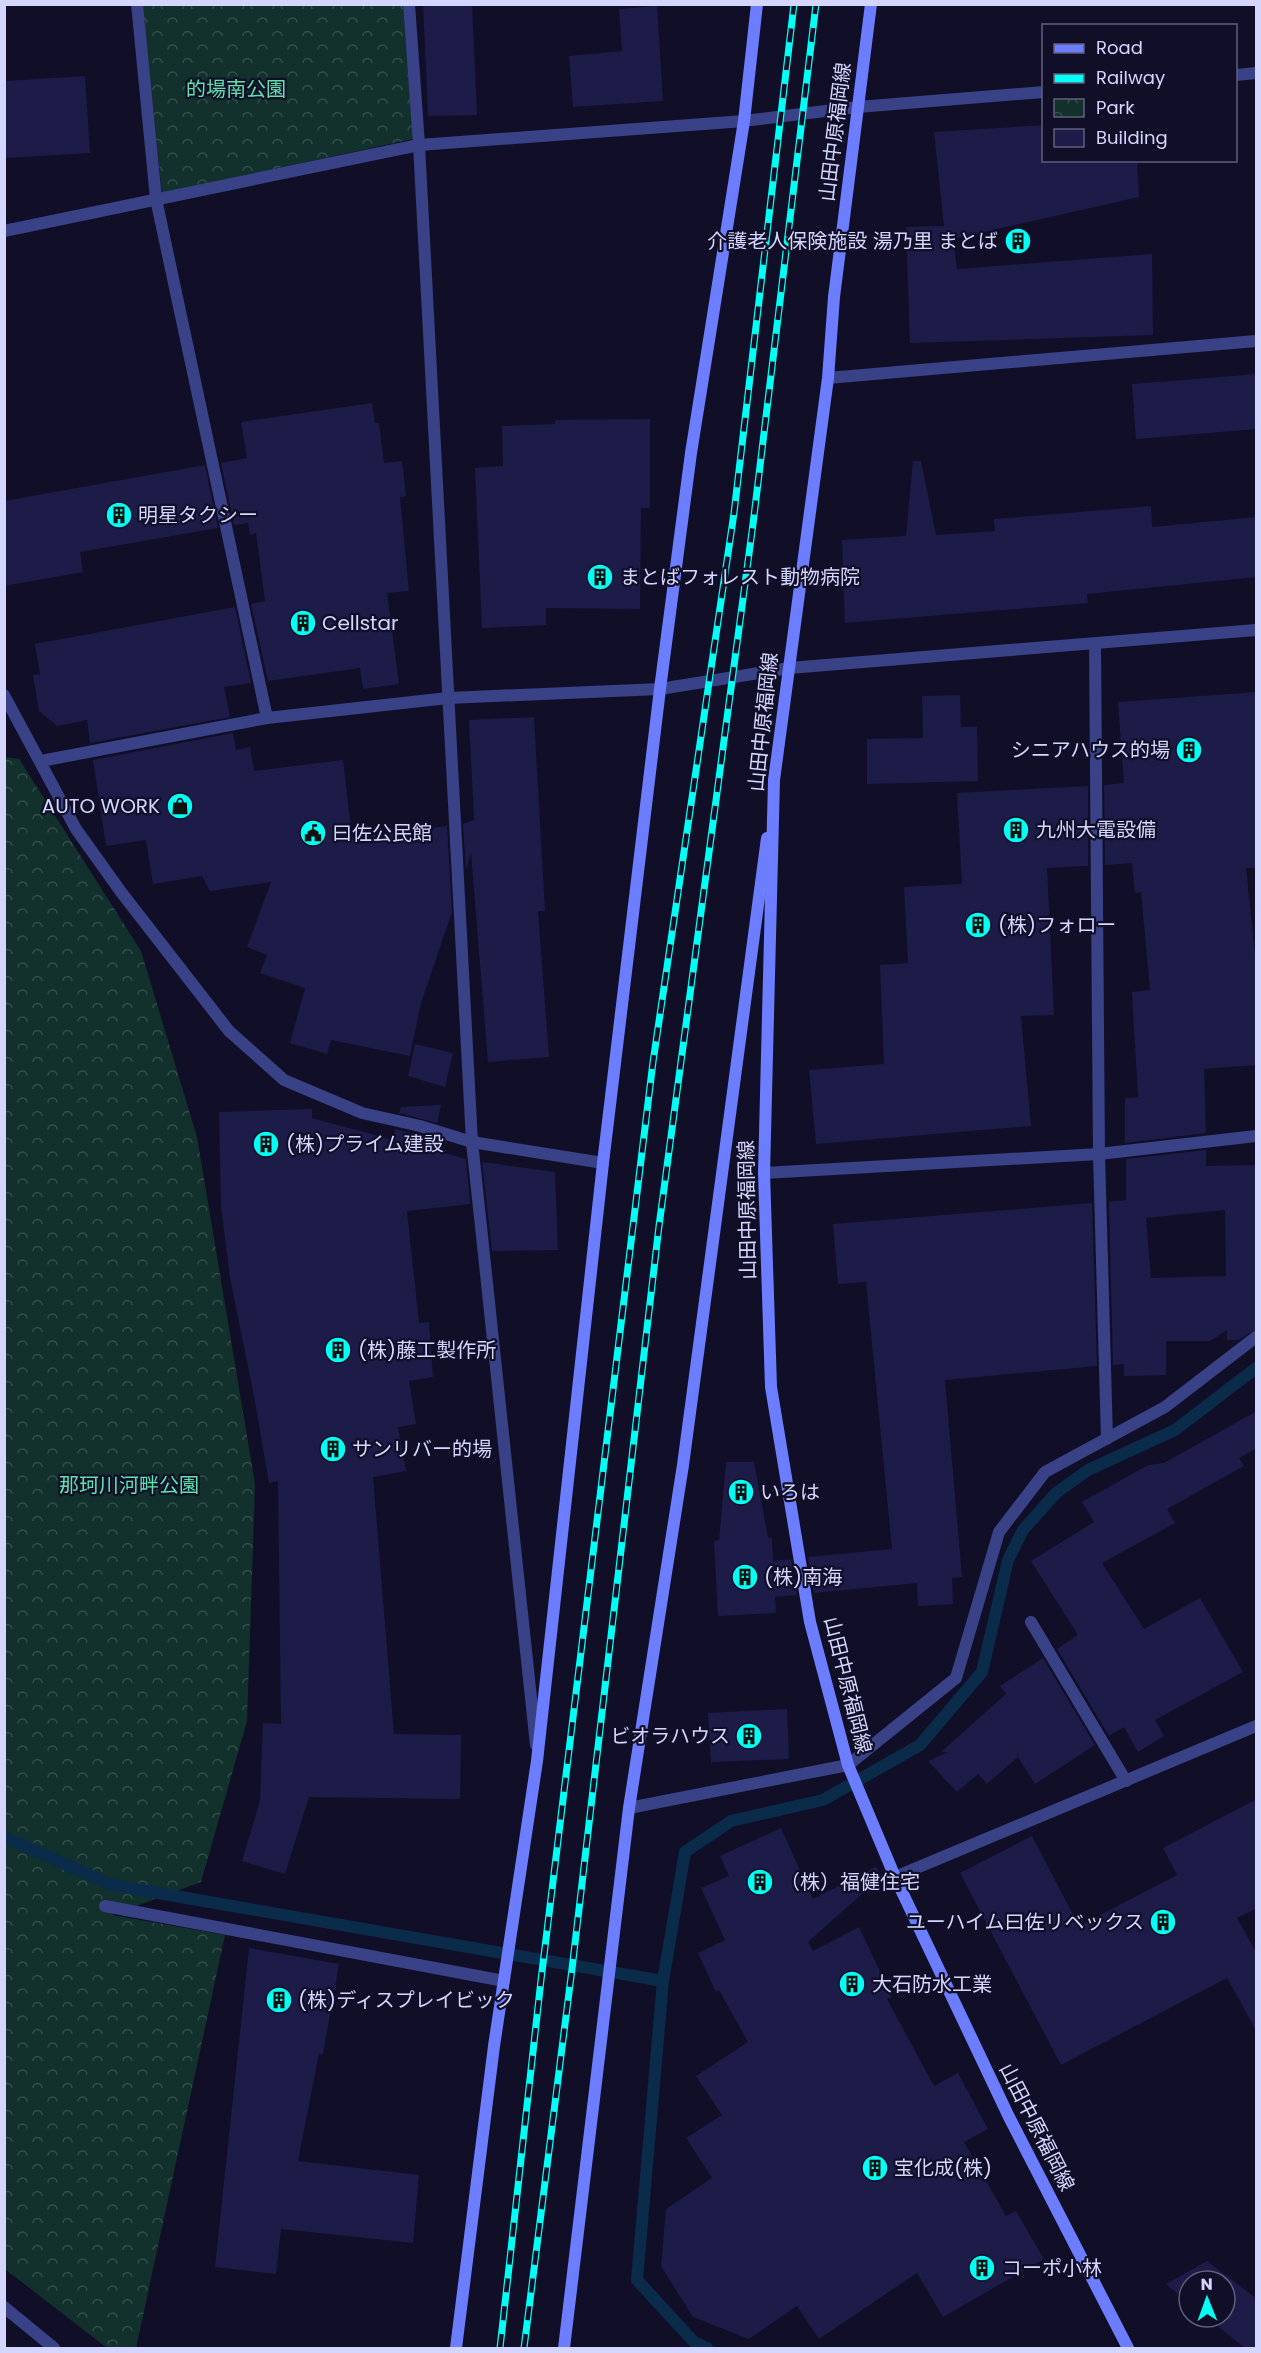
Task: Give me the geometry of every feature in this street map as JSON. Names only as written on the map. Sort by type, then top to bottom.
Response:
[{"type":"street","points":[[137,4],[156,198],[267,718]]},
{"type":"street","points":[[409,4],[419,145],[472,1142],[537,1761]]},
{"type":"street","points":[[456,2349],[473,2197],[537,1761],[603,1163],[660,689],[691,453],[744,121],[757,4]]},
{"type":"street","name":"山田中原福岡線","points":[[871,4],[834,297],[828,378],[774,780],[764,1173],[771,1387],[810,1622],[848,1765],[895,1877],[1009,2117],[1128,2349]]},
{"type":"street","points":[[1237,75],[1257,73]]},
{"type":"street","points":[[4,231],[419,145],[744,121],[858,108],[1042,92]]},
{"type":"street","points":[[828,378],[1257,341]]},
{"type":"street","points":[[41,761],[267,718],[448,698],[660,689],[789,668],[1257,630]]},
{"type":"street","points":[[1095,644],[1099,1154],[1107,1439]]},
{"type":"street","points":[[4,695],[76,829],[175,963],[229,1031],[284,1080],[362,1113],[420,1126],[472,1142],[603,1163]]},
{"type":"street","points":[[564,2349],[629,1808],[683,1465],[774,780]]},
{"type":"street","points":[[764,1173],[1099,1154],[1257,1136]]},
{"type":"street","points":[[629,1808],[848,1765],[956,1678],[999,1532],[1045,1472],[1165,1407],[1257,1337]]},
{"type":"street","points":[[1031,1622],[1126,1781]]},
{"type":"street","points":[[895,1877],[1257,1726]]},
{"type":"street","points":[[105,1906],[504,1981]]},
{"type":"street","points":[[4,2307],[54,2349]]},
{"type":"green space","name":"的場南公園","points":[[142,5],[403,5],[413,139],[162,193]]},
{"type":"green space","name":"那珂川河畔公園","points":[[4,757],[19,759],[141,951],[197,1137],[255,1484],[247,1721],[201,1882],[112,1915],[225,1935],[136,2348],[107,2348],[5,2269]]},
{"type":"building","points":[[423,4],[472,4],[477,115],[428,116]]},
{"type":"building","points":[[657,6],[663,101],[573,107],[569,56],[622,51],[619,9]]},
{"type":"building","points":[[85,76],[90,153],[4,158],[4,81]]},
{"type":"building","name":"介護老人保険施設 湯乃里 まとば","points":[[1042,125],[1042,162],[1137,162],[1139,197],[953,239],[957,269],[1152,254],[1153,335],[910,343],[906,227],[944,226],[934,132]]},
{"type":"building","points":[[1257,374],[1257,429],[1136,439],[1132,384]]},
{"type":"building","points":[[372,403],[375,423],[379,423],[384,463],[402,461],[406,496],[400,497],[409,591],[387,593],[399,684],[363,689],[360,668],[268,681],[251,604],[265,601],[256,533],[250,535],[248,523],[234,525],[221,463],[247,458],[241,422]]},
{"type":"building","points":[[650,419],[650,508],[641,508],[640,609],[546,608],[546,625],[482,628],[475,468],[503,466],[502,426],[555,424],[555,420]]},
{"type":"building","points":[[913,461],[921,461],[936,535],[995,531],[994,519],[1151,506],[1152,527],[1257,517],[1257,577],[1087,594],[1088,603],[845,623],[842,540],[906,536]]},
{"type":"building","name":"明星タクシー","points":[[205,465],[218,528],[80,552],[83,572],[4,586],[4,501]]},
{"type":"building","points":[[235,607],[251,683],[224,687],[230,717],[90,743],[87,720],[57,726],[39,711],[33,675],[40,674],[35,644]]},
{"type":"building","points":[[1257,692],[1257,868],[1246,868],[1257,973],[1257,1065],[1204,1069],[1206,1133],[1125,1143],[1125,1098],[1138,1097],[1132,992],[1150,990],[1141,892],[1135,893],[1132,863],[1105,865],[1104,785],[1124,783],[1118,702]]},
{"type":"building","points":[[960,695],[961,727],[977,727],[978,781],[867,784],[867,739],[923,738],[922,696]]},
{"type":"building","points":[[534,717],[545,911],[538,911],[549,1057],[488,1062],[471,853],[466,870],[463,824],[474,820],[469,720]]},
{"type":"building","points":[[233,733],[236,750],[250,747],[254,771],[343,760],[352,837],[447,826],[452,912],[421,1003],[410,1056],[331,1040],[327,1054],[290,1043],[305,988],[260,973],[267,955],[247,947],[271,882],[210,891],[202,876],[153,884],[146,840],[106,846],[93,760]]},
{"type":"building","points":[[1088,786],[1088,866],[1047,868],[1054,1015],[1021,1016],[1031,1126],[816,1144],[809,1070],[884,1064],[880,965],[908,963],[904,887],[962,884],[957,793]]},
{"type":"building","points":[[415,1044],[453,1053],[445,1087],[408,1076]]},
{"type":"building","points":[[441,1105],[437,1123],[399,1113],[401,1107]]},
{"type":"building","points":[[312,1109],[312,1118],[393,1140],[395,1129],[433,1139],[431,1149],[466,1159],[470,1204],[407,1211],[419,1323],[429,1322],[433,1377],[409,1381],[416,1424],[398,1427],[406,1471],[373,1477],[394,1734],[461,1735],[460,1799],[309,1797],[285,1874],[242,1861],[260,1801],[263,1723],[281,1724],[278,1481],[269,1483],[230,1278],[221,1206],[219,1112]]},
{"type":"building","points":[[1206,1150],[1206,1166],[1257,1165],[1257,1329],[1238,1340],[1227,1340],[1227,1330],[1210,1341],[1166,1341],[1166,1375],[1124,1376],[1124,1364],[1113,1365],[1109,1202],[1126,1200],[1126,1159]],"holes":[[[1225,1210],[1226,1276],[1151,1278],[1146,1218]]]},
{"type":"building","points":[[482,1162],[555,1172],[558,1250],[492,1251]]},
{"type":"building","points":[[1092,1203],[1097,1366],[945,1380],[962,1577],[952,1578],[953,1604],[918,1606],[917,1583],[814,1593],[808,1557],[892,1549],[866,1282],[838,1284],[833,1224]]},
{"type":"building","points":[[1257,1411],[1257,1448],[1239,1458],[1244,1466],[1167,1509],[1175,1523],[1102,1563],[1144,1629],[1200,1598],[1243,1672],[1155,1720],[1164,1736],[1138,1752],[1124,1727],[1109,1736],[1057,1649],[1078,1635],[1031,1561],[1094,1522],[1082,1502],[1148,1465],[1164,1463]]},
{"type":"building","points":[[726,1462],[754,1462],[768,1538],[772,1538],[773,1561],[791,1559],[797,1595],[775,1597],[776,1613],[718,1616],[714,1541],[719,1540]]},
{"type":"building","points":[[1043,1658],[1095,1745],[1035,1784],[1018,1757],[987,1784],[978,1774],[957,1792],[928,1761],[948,1752],[941,1752],[1006,1694],[1000,1686]]},
{"type":"building","name":"ビオラハウス","points":[[787,1709],[789,1759],[711,1762],[708,1713]]},
{"type":"building","name":"ユーハイム曰佐リベックス","points":[[1257,1799],[1257,1908],[1237,1918],[1257,1954],[1257,2032],[1227,1978],[1061,2065],[960,1873],[1032,1836],[1079,1926],[1177,1875],[1163,1848]]},
{"type":"building","points":[[781,1828],[813,1899],[876,1867],[882,1876],[808,1942],[813,1951],[859,1927],[892,1997],[887,1999],[934,2086],[958,2073],[988,2129],[964,2142],[1006,2216],[1016,2211],[1044,2259],[943,2317],[917,2273],[819,2339],[797,2306],[749,2339],[693,2317],[661,2266],[666,2209],[712,2178],[686,2138],[722,2115],[696,2076],[748,2042],[719,1990],[716,1992],[698,1953],[725,1940],[701,1888],[729,1876],[720,1856]]},
{"type":"building","points":[[249,1948],[339,1964],[323,2054],[319,2054],[298,2161],[419,2175],[413,2243],[281,2229],[276,2274],[215,2267]]},
{"type":"building","points":[[1207,2261],[1218,2269],[1193,2269]]},
{"type":"building","points":[[1177,2278],[1177,2293],[1166,2284]]},
{"type":"building","points":[[1237,2284],[1257,2299],[1257,2349],[1246,2349],[1222,2329],[1237,2329]]},
{"type":"waterway","points":[[707,2348],[694,2342],[637,2280],[663,1981],[685,1852],[731,1821],[823,1800],[920,1745],[982,1672],[1008,1560],[1023,1530],[1056,1493],[1088,1470],[1175,1430],[1256,1368]]},
{"type":"waterway","points":[[4,1837],[112,1885],[663,1981]]},
{"type":"railway","points":[[500,2348],[541,1980],[653,1062],[734,513],[794,4]]},
{"type":"railway","points":[[524,2348],[572,1969],[659,1226],[753,524],[816,4]]},
{"type":"place","name":"介護老人保険施設 湯乃里 まとば","points":[[1018,241]]},
{"type":"place","name":"明星タクシー","points":[[119,515]]},
{"type":"place","name":"まとばフォレスト動物病院","points":[[600,577]]},
{"type":"place","name":"Cellstar","points":[[303,623]]},
{"type":"place","name":"シニアハウス的場","points":[[1189,750]]},
{"type":"place","name":"AUTO WORK","points":[[180,806]]},
{"type":"place","name":"九州大電設備","points":[[1016,830]]},
{"type":"place","name":"曰佐公民館","points":[[313,833]]},
{"type":"place","name":"(株)フォロー","points":[[978,925]]},
{"type":"place","name":"(株)プライム建設","points":[[266,1144]]},
{"type":"place","name":"(株)藤工製作所","points":[[338,1350]]},
{"type":"place","name":"サンリバー的場","points":[[333,1449]]},
{"type":"place","name":"いろは","points":[[741,1492]]},
{"type":"place","name":"(株)南海","points":[[745,1577]]},
{"type":"place","name":"ビオラハウス","points":[[749,1736]]},
{"type":"place","name":"（株）福健住宅","points":[[760,1882]]},
{"type":"place","name":"ユーハイム曰佐リベックス","points":[[1163,1922]]},
{"type":"place","name":"大石防水工業","points":[[852,1984]]},
{"type":"place","name":"(株)ディスプレイビック","points":[[279,2000]]},
{"type":"place","name":"宝化成(株)","points":[[875,2168]]},
{"type":"place","name":"コーポ小林","points":[[982,2268]]}]
